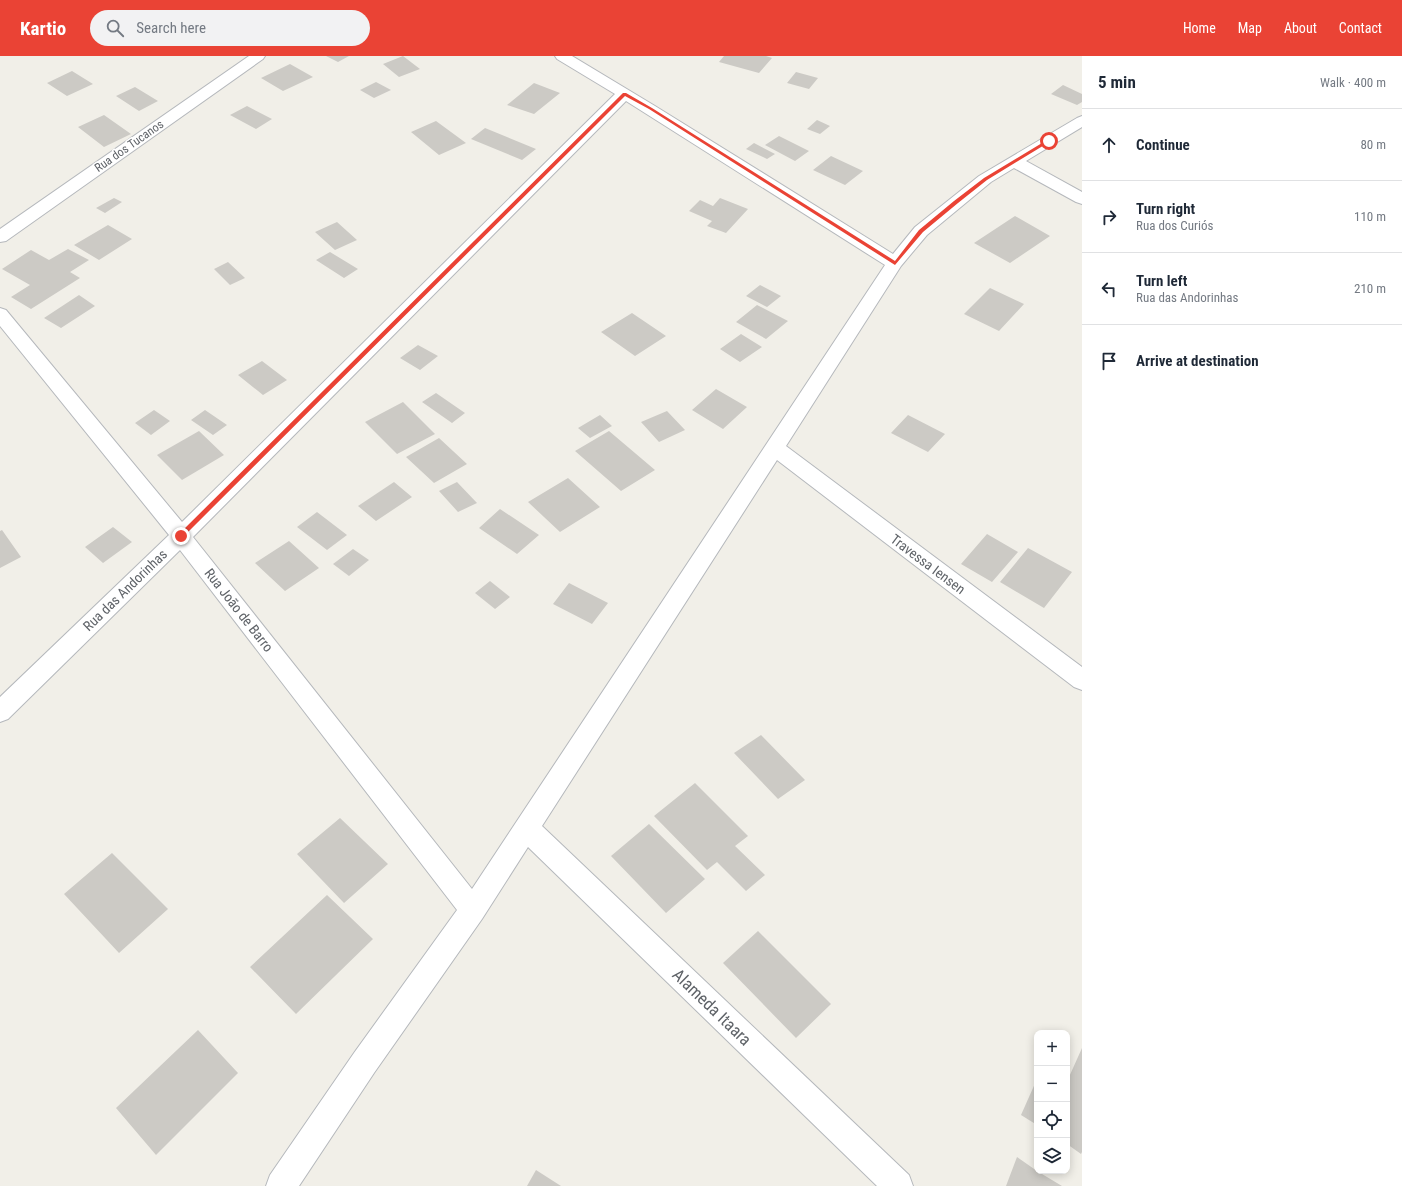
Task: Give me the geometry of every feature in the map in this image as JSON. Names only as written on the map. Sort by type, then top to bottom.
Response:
[{"type":"street","name":"Rua dos Tucanos","points":[[0,237],[258,56]]},
{"type":"street","points":[[562,56],[650,108],[895,263]]},
{"type":"street","name":"Rua das Andorinhas","points":[[0,712],[181,536],[624,94]]},
{"type":"street","points":[[281,1186],[364,1063],[473,910],[895,263],[921,231],[985,179],[1082,121]]},
{"type":"street","points":[[1015,162],[1082,199]]},
{"type":"street","name":"Rua João de Barro","points":[[0,314],[181,536],[473,910]]},
{"type":"street","name":"Travessa Iensen","points":[[775,448],[1082,680]]},
{"type":"street","name":"Alameda Itaara","points":[[526,828],[898,1186]]},
{"type":"building","points":[[326,56],[349,56],[338,62]]},
{"type":"building","points":[[403,56],[420,69],[399,77],[383,64]]},
{"type":"building","points":[[724,56],[766,56],[772,58],[759,73],[719,62]]},
{"type":"building","points":[[290,64],[313,77],[283,91],[261,78]]},
{"type":"building","points":[[72,71],[93,84],[67,96],[47,83]]},
{"type":"building","points":[[796,72],[818,78],[809,89],[787,83]]},
{"type":"building","points":[[376,82],[391,90],[374,98],[360,90]]},
{"type":"building","points":[[534,83],[560,93],[534,114],[507,105]]},
{"type":"building","points":[[1063,85],[1082,94],[1082,102],[1077,105],[1051,94]]},
{"type":"building","points":[[135,87],[158,101],[139,111],[116,96]]},
{"type":"building","points":[[247,106],[272,119],[256,129],[230,115]]},
{"type":"building","points":[[104,115],[131,134],[104,147],[78,127]]},
{"type":"building","points":[[817,120],[830,126],[820,134],[807,129]]},
{"type":"building","points":[[436,121],[466,143],[439,155],[411,132]]},
{"type":"building","points":[[485,128],[536,149],[522,160],[471,139]]},
{"type":"building","points":[[779,136],[809,151],[795,161],[765,145]]},
{"type":"building","points":[[754,143],[775,154],[767,159],[746,149]]},
{"type":"building","points":[[831,156],[863,171],[845,185],[813,170]]},
{"type":"building","points":[[114,198],[122,202],[105,213],[96,208]]},
{"type":"building","points":[[720,198],[748,209],[726,233],[707,226],[712,221],[689,211],[700,200],[713,206]]},
{"type":"building","points":[[1015,216],[1050,236],[1010,263],[974,243]]},
{"type":"building","points":[[337,222],[357,240],[335,250],[315,232]]},
{"type":"building","points":[[108,225],[132,239],[99,260],[74,245]]},
{"type":"building","points":[[68,249],[89,260],[70,272],[80,278],[31,309],[11,297],[30,285],[2,269],[31,250],[49,260]]},
{"type":"building","points":[[330,252],[358,269],[344,278],[316,260]]},
{"type":"building","points":[[228,262],[245,278],[230,285],[214,269]]},
{"type":"building","points":[[760,285],[781,296],[767,307],[746,296]]},
{"type":"building","points":[[990,288],[1024,304],[999,331],[964,314]]},
{"type":"building","points":[[79,295],[95,306],[61,328],[44,318]]},
{"type":"building","points":[[757,305],[788,321],[766,339],[736,322]]},
{"type":"building","points":[[632,313],[666,336],[635,356],[601,332]]},
{"type":"building","points":[[741,334],[762,347],[740,362],[720,349]]},
{"type":"building","points":[[418,345],[438,356],[420,370],[400,358]]},
{"type":"building","points":[[262,361],[287,380],[263,395],[238,375]]},
{"type":"building","points":[[716,389],[747,407],[723,429],[692,410]]},
{"type":"building","points":[[436,393],[465,413],[452,423],[422,402]]},
{"type":"building","points":[[403,402],[435,434],[397,454],[365,422]]},
{"type":"building","points":[[154,410],[170,421],[151,435],[135,423]]},
{"type":"building","points":[[205,410],[227,425],[213,435],[191,420]]},
{"type":"building","points":[[667,411],[685,430],[659,442],[641,422]]},
{"type":"building","points":[[600,415],[612,426],[590,438],[578,428]]},
{"type":"building","points":[[908,415],[945,434],[928,452],[891,433]]},
{"type":"building","points":[[199,431],[224,455],[182,480],[157,455]]},
{"type":"building","points":[[609,431],[655,470],[621,491],[575,451]]},
{"type":"building","points":[[439,438],[467,464],[434,483],[406,457]]},
{"type":"building","points":[[568,478],[600,507],[560,532],[528,502]]},
{"type":"building","points":[[394,482],[412,497],[376,521],[358,506]]},
{"type":"building","points":[[457,482],[477,503],[458,512],[439,491]]},
{"type":"building","points":[[500,509],[539,535],[517,554],[479,528]]},
{"type":"building","points":[[317,512],[347,535],[327,550],[297,527]]},
{"type":"building","points":[[113,527],[132,542],[103,563],[85,547]]},
{"type":"building","points":[[2,530],[21,557],[0,568],[0,531]]},
{"type":"building","points":[[987,534],[1018,552],[992,582],[961,564]]},
{"type":"building","points":[[289,541],[319,568],[285,591],[255,563]]},
{"type":"building","points":[[1028,548],[1072,572],[1044,608],[1000,582]]},
{"type":"building","points":[[353,549],[369,560],[349,576],[333,564]]},
{"type":"building","points":[[490,581],[510,597],[495,609],[475,593]]},
{"type":"building","points":[[569,583],[608,603],[592,624],[553,604]]},
{"type":"building","points":[[761,735],[805,780],[778,799],[734,753]]},
{"type":"building","points":[[695,783],[748,836],[735,846],[765,875],[746,891],[717,862],[707,870],[654,816]]},
{"type":"building","points":[[340,818],[388,864],[344,903],[297,854]]},
{"type":"building","points":[[649,824],[705,879],[666,913],[611,856]]},
{"type":"building","points":[[112,853],[168,909],[119,953],[64,894]]},
{"type":"building","points":[[327,895],[373,939],[296,1014],[250,967]]},
{"type":"building","points":[[758,931],[831,1004],[796,1038],[723,963]]},
{"type":"building","points":[[198,1030],[238,1073],[156,1155],[116,1108]]},
{"type":"building","points":[[1082,1048],[1081,1154],[1070,1146],[1070,1075]]},
{"type":"building","points":[[1034,1086],[1034,1123],[1021,1115]]},
{"type":"building","points":[[1017,1157],[1034,1169],[1034,1174],[1042,1174],[1062,1186],[1006,1186]]},
{"type":"building","points":[[536,1170],[561,1186],[527,1186]]},
{"type":"route","points":[[181,536],[624,94],[650,108],[895,263],[921,231],[985,179],[1049,141]]}]
